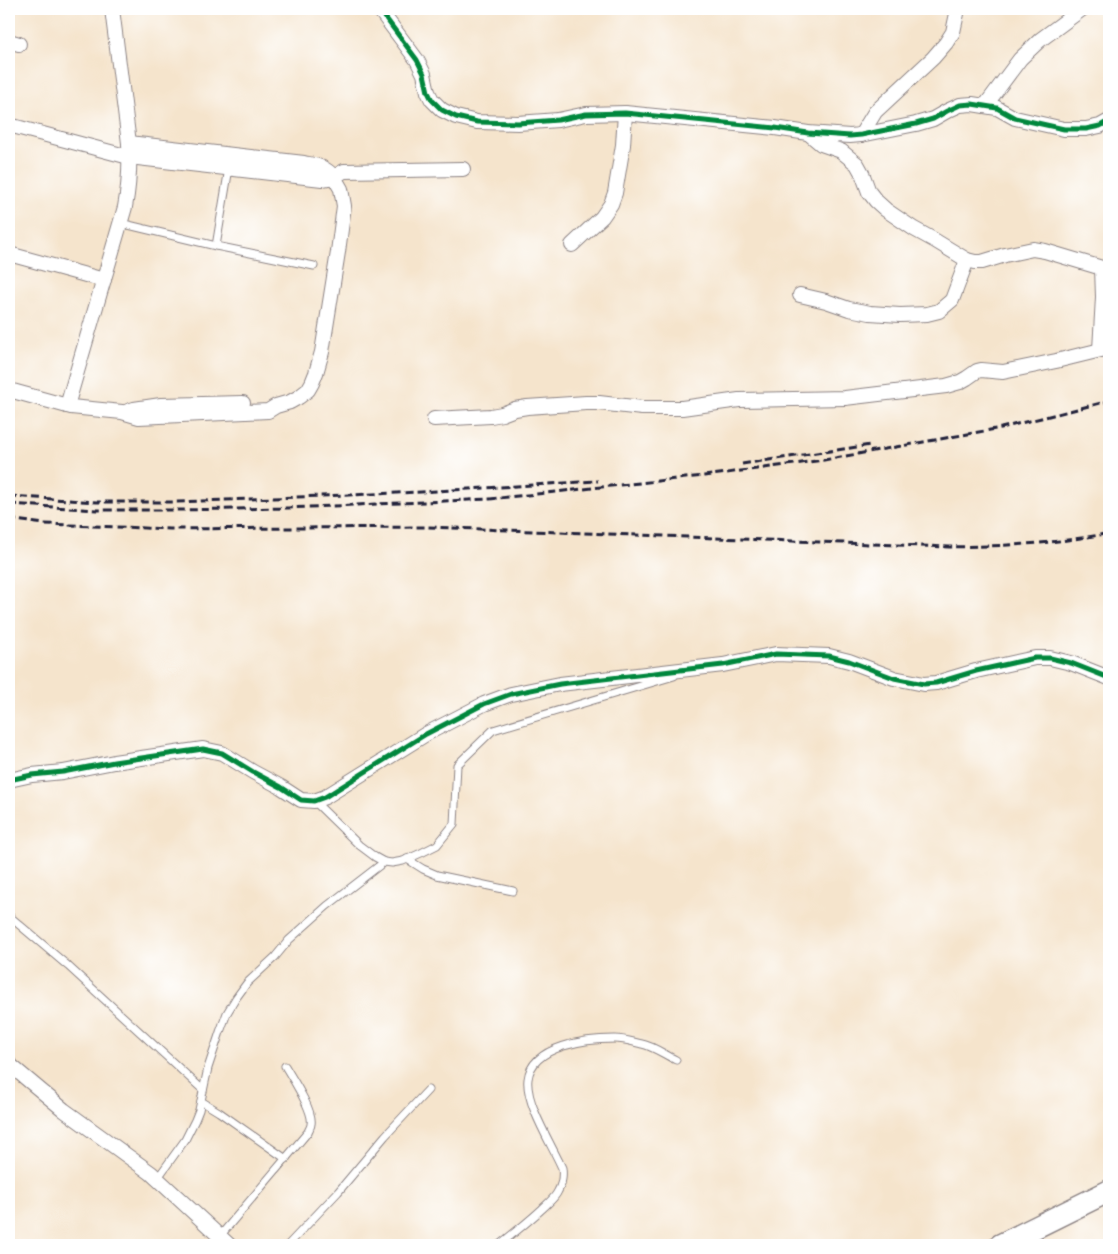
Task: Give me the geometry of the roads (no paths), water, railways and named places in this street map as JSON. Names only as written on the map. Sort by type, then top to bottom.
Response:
[{"type":"main road","points":[[1000,1245],[1109,1191]]},
{"type":"street","points":[[67,406],[128,192],[129,150],[112,9]]},
{"type":"street","points":[[379,9],[417,60],[424,74],[432,100],[442,110],[456,118],[478,122],[518,123],[558,120],[586,114],[625,113],[850,136],[916,124],[933,119],[960,105],[972,104],[997,108],[1016,118],[1064,129],[1086,129],[1106,126]]},
{"type":"street","points":[[861,135],[875,112],[933,58],[946,43],[953,32],[958,9]]},
{"type":"street","points":[[985,106],[1020,59],[1040,40],[1082,9]]},
{"type":"street","points":[[572,245],[602,217],[611,204],[615,193],[623,144],[625,113]]},
{"type":"street","points":[[9,124],[129,150],[229,168],[322,179],[334,177],[344,171],[463,169]]},
{"type":"street","points":[[434,418],[491,416],[526,407],[586,403],[642,408],[682,408],[739,400],[846,398],[946,386],[967,378],[980,370],[1003,372],[1056,362],[1104,349],[1103,297],[1106,268],[1033,249],[1005,254],[982,262],[967,260],[897,219],[876,201],[869,192],[857,164],[842,151],[821,144],[808,133]]},
{"type":"street","points":[[9,390],[67,406],[122,412],[162,405],[266,403],[276,406],[299,397],[308,390],[312,383],[322,352],[344,206],[341,189],[334,177],[321,167],[304,163],[129,150]]},
{"type":"street","points":[[9,254],[104,280]]},
{"type":"street","points":[[800,295],[870,313],[927,314],[939,311],[952,300],[967,260]]},
{"type":"street","points":[[9,780],[203,749],[222,753],[301,800],[314,801],[332,793],[426,734],[484,704],[511,694],[560,684],[723,665],[776,654],[829,656],[849,661],[894,678],[924,684],[936,683],[976,671],[1035,658],[1050,658],[1071,663],[1109,678]]},
{"type":"street","points":[[9,1064],[64,1110],[151,1173],[225,1241]]},
{"type":"lane","points":[[216,246],[229,168]]},
{"type":"lane","points":[[120,223],[216,246],[314,266]]},
{"type":"lane","points":[[314,801],[359,845],[375,857],[384,862],[392,863],[407,859],[437,845],[454,824],[457,766],[493,730],[702,668]]},
{"type":"lane","points":[[407,859],[437,875],[512,890]]},
{"type":"lane","points":[[157,1179],[185,1140],[195,1120],[208,1068],[227,1014],[247,983],[314,917],[384,862]]},
{"type":"lane","points":[[9,916],[68,966],[203,1090]]},
{"type":"lane","points":[[499,1245],[526,1224],[551,1200],[558,1192],[561,1183],[562,1168],[537,1118],[529,1094],[528,1080],[531,1070],[542,1056],[570,1044],[589,1040],[617,1039],[644,1044],[676,1060]]},
{"type":"lane","points":[[225,1241],[308,1132],[312,1123],[302,1095],[284,1066]]},
{"type":"lane","points":[[288,1245],[338,1192],[385,1136],[428,1090]]},
{"type":"lane","points":[[201,1101],[286,1159]]},
{"type":"railway","points":[[9,504],[97,510],[178,510],[288,508],[490,499],[704,476],[824,460],[1001,428],[1109,401]]},
{"type":"railway","points":[[742,464],[871,445]]},
{"type":"railway","points":[[9,496],[97,502],[177,502],[421,492],[598,481]]},
{"type":"railway","points":[[9,519],[44,524],[170,529],[428,527],[949,547],[1049,542],[1109,533]]}]
